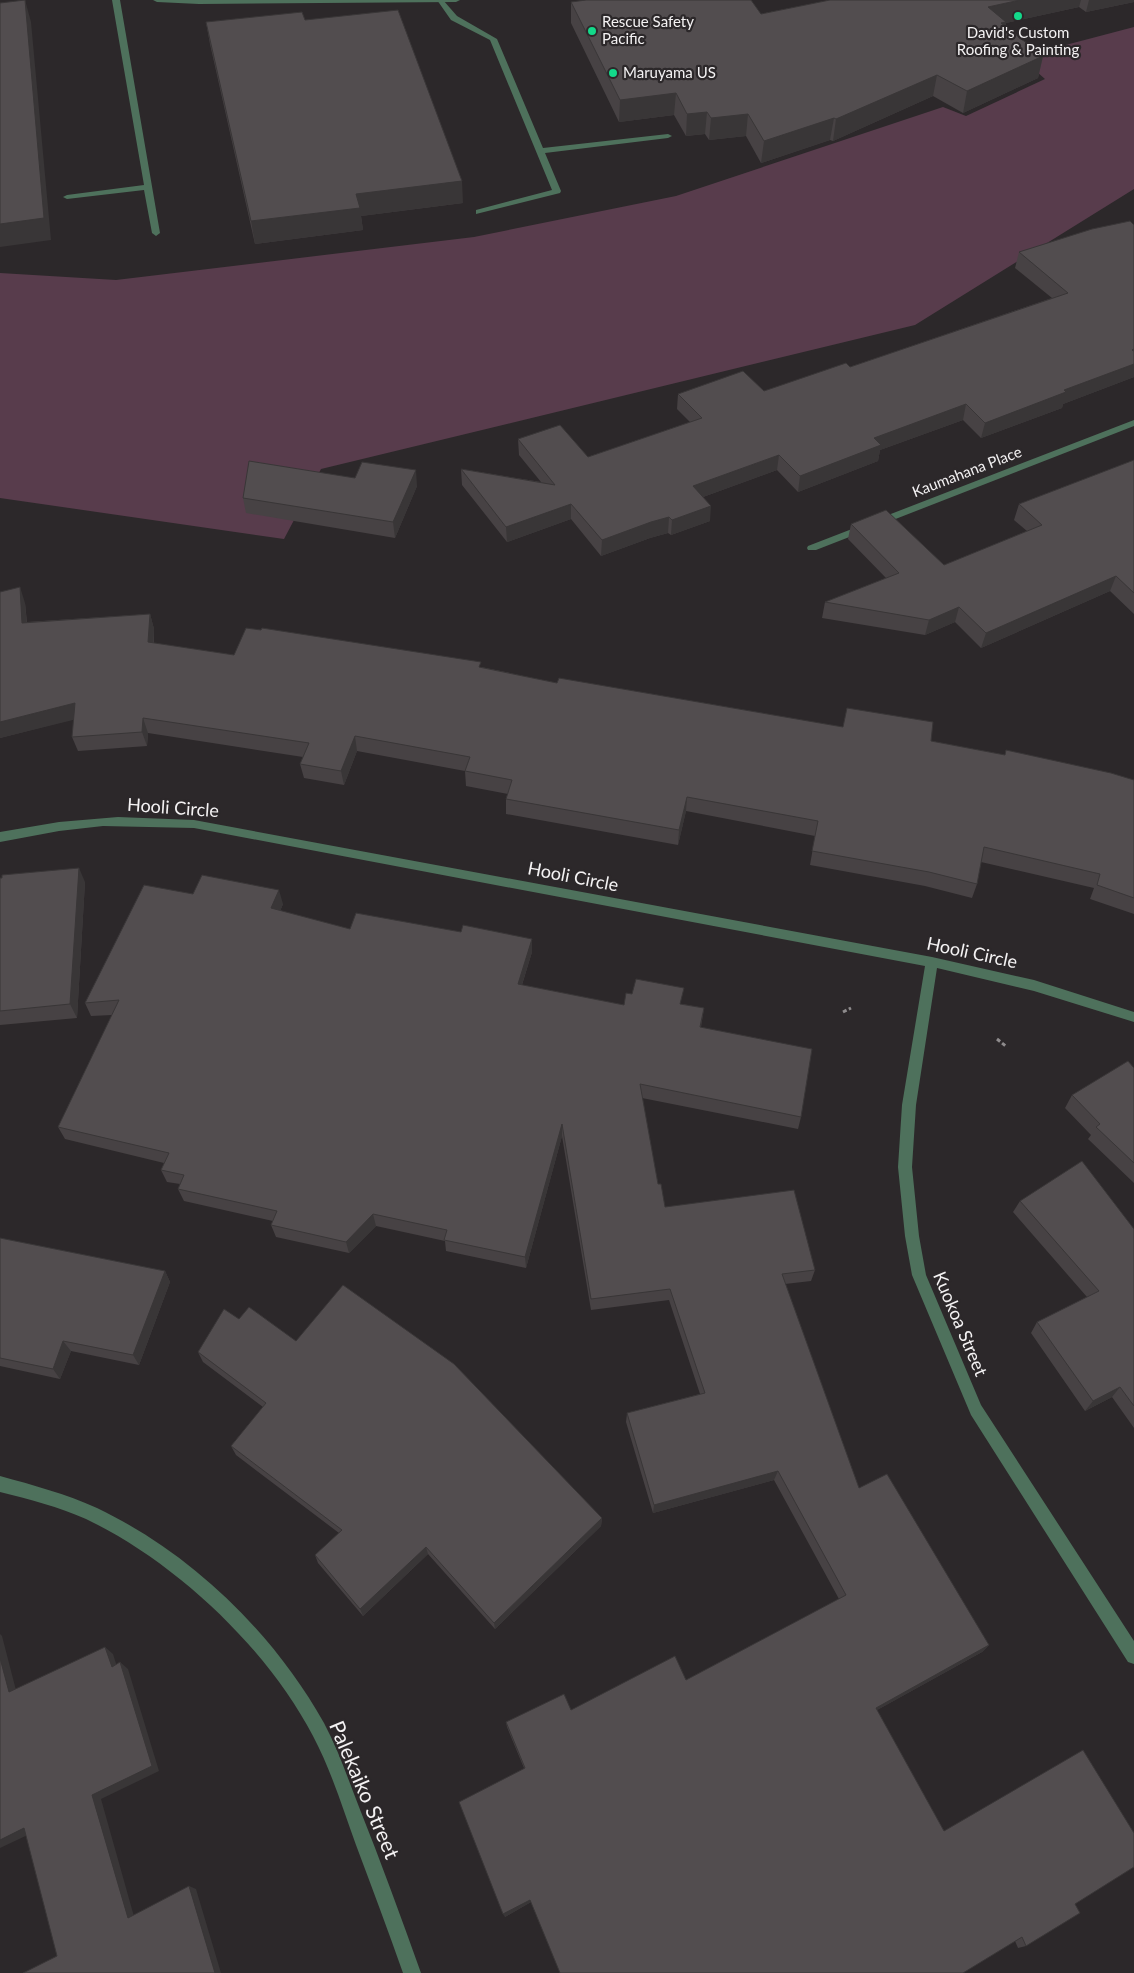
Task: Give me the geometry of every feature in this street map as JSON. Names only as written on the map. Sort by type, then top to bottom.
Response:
[{"type":"street","points":[[116,0],[156,233]]},
{"type":"street","points":[[158,0],[199,2],[456,0]]},
{"type":"street","points":[[440,1],[454,18],[493,39],[558,191],[479,212]]},
{"type":"street","points":[[541,151],[668,136]]},
{"type":"street","points":[[67,197],[148,187]]},
{"type":"street","name":"Kaumahana Place","points":[[812,548],[1134,423]]},
{"type":"street","name":"Hooli Circle","points":[[0,837],[89,823],[119,821],[194,824],[1015,979],[1134,1017]]},
{"type":"street","name":"Kuokoa Street","points":[[932,962],[909,1105],[905,1166],[912,1236],[919,1275],[976,1410],[1134,1656]]},
{"type":"street","name":"Palekaiko Street","points":[[0,1484],[42,1496],[91,1514],[128,1534],[171,1562],[214,1598],[250,1635],[280,1673],[318,1730],[348,1798],[412,1973]]},
{"type":"path","points":[[842,1012],[851,1008]]},
{"type":"path","points":[[997,1039],[1007,1046]]},
{"type":"shaded area","points":[[1134,27],[1134,189],[915,325],[321,469],[284,539],[0,498],[0,273],[116,280],[474,237],[676,196],[943,107],[966,116],[1045,79],[1020,57]]},
{"type":"building","points":[[25,0],[44,218],[0,224],[0,3]]},
{"type":"building","points":[[586,0],[751,0],[761,14],[830,0],[1020,0],[988,7],[1006,22],[1001,23],[1043,56],[967,91],[937,75],[836,119],[834,118],[764,141],[748,114],[711,118],[707,112],[687,114],[676,93],[620,100],[571,2]]},
{"type":"building","points":[[398,10],[462,181],[356,194],[360,208],[251,221],[206,22],[302,12],[305,20]]},
{"type":"building","points":[[1130,221],[1134,225],[1134,349],[1132,350],[1134,351],[1134,364],[1064,390],[1066,392],[985,423],[966,404],[874,438],[881,445],[800,476],[779,455],[693,486],[711,506],[672,520],[669,517],[651,522],[602,540],[571,504],[506,527],[461,469],[555,485],[518,439],[560,425],[588,457],[702,418],[678,394],[743,371],[764,391],[846,363],[850,367],[1068,293],[1019,252],[1092,229]]},
{"type":"building","points":[[1134,460],[1134,593],[1116,576],[986,633],[959,607],[929,620],[825,602],[899,573],[851,524],[886,510],[944,565],[1042,525],[1019,504]]},
{"type":"building","points":[[249,461],[355,478],[362,462],[416,470],[393,522],[243,498]]},
{"type":"building","points":[[20,587],[22,623],[150,614],[148,642],[234,655],[246,628],[261,630],[262,628],[481,662],[479,667],[557,683],[559,678],[843,727],[847,708],[933,722],[931,741],[1005,755],[1006,750],[1111,773],[1134,780],[1134,898],[1097,885],[1100,874],[984,847],[977,884],[929,872],[812,851],[818,821],[687,797],[679,830],[506,799],[512,780],[465,771],[470,757],[355,736],[341,771],[300,764],[309,743],[143,718],[142,732],[72,737],[75,703],[0,722],[0,592]]},
{"type":"building","points":[[79,868],[70,1004],[0,1011],[0,878],[2,878],[2,875]]},
{"type":"building","points":[[202,875],[279,890],[271,908],[350,929],[356,913],[461,932],[463,925],[532,939],[518,984],[624,1005],[626,993],[632,994],[636,979],[684,988],[680,1004],[704,1008],[700,1027],[812,1049],[801,1117],[640,1084],[658,1184],[661,1184],[665,1207],[794,1190],[815,1270],[782,1274],[859,1488],[887,1474],[989,1645],[876,1708],[944,1831],[1083,1750],[1134,1833],[1134,1867],[1075,1904],[1080,1913],[1026,1946],[1022,1937],[963,1973],[560,1973],[530,1900],[503,1914],[459,1802],[525,1768],[506,1722],[564,1694],[571,1710],[675,1656],[686,1680],[846,1595],[778,1471],[654,1505],[627,1413],[705,1393],[670,1289],[591,1299],[562,1124],[525,1257],[444,1240],[447,1230],[373,1214],[346,1242],[271,1225],[277,1211],[178,1189],[184,1175],[161,1170],[169,1153],[58,1127],[119,1000],[85,1003],[144,885],[193,894]]},
{"type":"building","points":[[1128,1061],[1134,1068],[1134,1163],[1096,1127],[1100,1124],[1072,1095]]},
{"type":"building","points":[[1082,1161],[1134,1229],[1134,1406],[1120,1387],[1093,1401],[1037,1322],[1099,1291],[1020,1201]]},
{"type":"building","points":[[0,1238],[165,1271],[133,1355],[63,1341],[53,1369],[0,1358]]},
{"type":"building","points":[[343,1285],[454,1364],[602,1518],[494,1623],[426,1547],[360,1609],[315,1555],[342,1530],[231,1446],[266,1403],[198,1352],[224,1309],[239,1319],[249,1307],[296,1341]]},
{"type":"building","points":[[105,1647],[112,1667],[120,1662],[152,1766],[92,1795],[128,1918],[189,1886],[215,1973],[23,1973],[57,1956],[24,1828],[0,1840],[0,1658],[9,1692]]},
{"type":"place","name":"David's Custom Roofing & Painting","points":[[1018,16]]},
{"type":"place","name":"Rescue Safety Pacific","points":[[592,31]]},
{"type":"place","name":"Maruyama US","points":[[613,73]]}]
